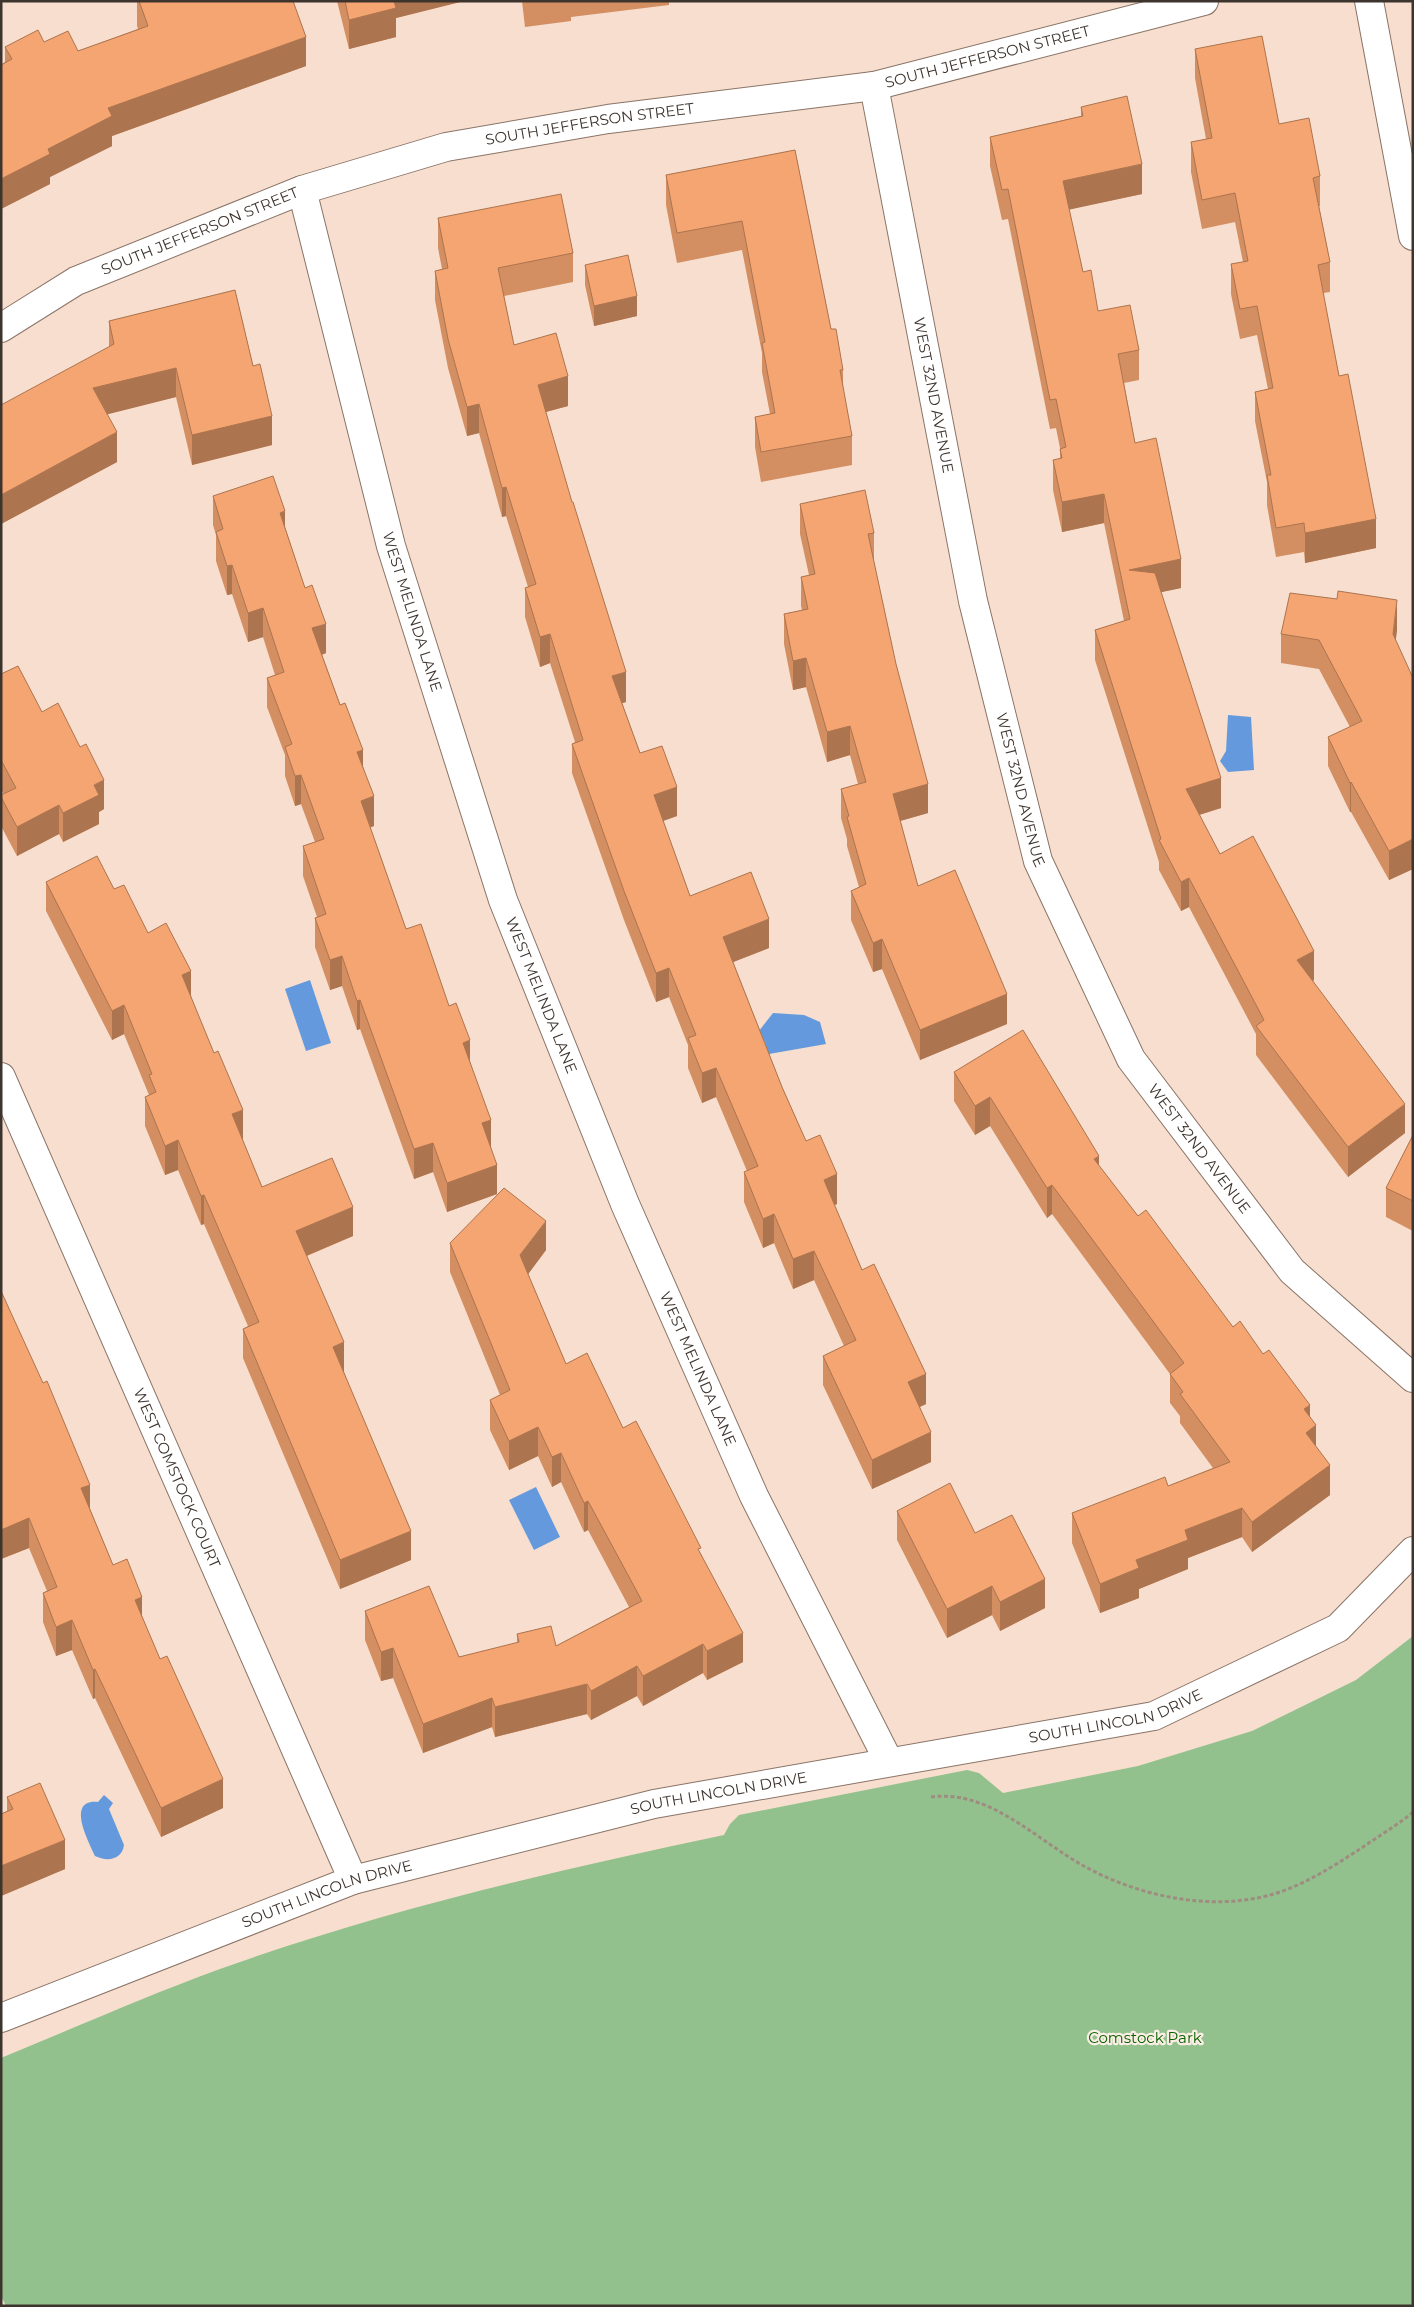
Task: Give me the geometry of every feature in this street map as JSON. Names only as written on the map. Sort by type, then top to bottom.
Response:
[{"type":"street","name":"SOUTH JEFFERSON STREET","points":[[1,328],[76,281],[302,190],[446,147],[608,119],[874,86],[1204,1]]},
{"type":"street","points":[[1369,1],[1413,236]]},
{"type":"street","name":"WEST 32ND AVENUE","points":[[874,86],[972,601],[1038,861],[1131,1058],[1292,1271],[1413,1378]]},
{"type":"street","name":"WEST MELINDA LANE","points":[[302,190],[391,546],[503,900],[625,1204],[754,1496],[889,1762]]},
{"type":"street","name":"WEST COMSTOCK COURT","points":[[1,1076],[353,1880]]},
{"type":"street","name":"SOUTH LINCOLN DRIVE","points":[[1,2018],[353,1880],[654,1804],[1154,1716],[1338,1628],[1413,1551]]},
{"type":"path","points":[[930,1798],[946,1795],[962,1797],[979,1803],[999,1813],[1083,1866],[1113,1881],[1152,1894],[1190,1900],[1228,1901],[1266,1896],[1296,1885],[1347,1858],[1413,1812]]},
{"type":"green space","name":"Comstock Park","points":[[1413,1636],[1413,2306],[6,2306],[1,2296],[1,2058],[165,1990],[282,1948],[344,1928],[470,1893],[724,1835],[730,1824],[739,1815],[967,1770],[979,1773],[1003,1793],[1138,1766],[1252,1731],[1356,1680]]},
{"type":"water","points":[[1228,715],[1251,717],[1254,770],[1228,772],[1220,761],[1226,751]]},
{"type":"water","points":[[310,980],[331,1043],[306,1051],[285,989]]},
{"type":"water","points":[[773,1013],[804,1015],[820,1022],[826,1044],[769,1054],[765,1042],[758,1032]]},
{"type":"water","points":[[536,1487],[560,1537],[534,1550],[509,1500]]},
{"type":"water","points":[[104,1795],[113,1803],[109,1809],[124,1845],[123,1850],[117,1857],[109,1859],[95,1856],[82,1823],[81,1814],[83,1807],[88,1803],[98,1802]]},
{"type":"building","points":[[139,1],[293,1],[306,37],[108,108],[112,116],[48,149],[50,154],[1,179],[1,65],[12,59],[5,47],[38,30],[44,42],[68,31],[78,51],[148,26]]},
{"type":"building","points":[[345,1],[394,1],[396,8],[349,20]]},
{"type":"building","points":[[1262,36],[1279,124],[1309,118],[1320,176],[1313,178],[1330,262],[1318,265],[1339,376],[1348,374],[1376,519],[1305,533],[1304,523],[1276,528],[1267,475],[1271,475],[1255,392],[1273,388],[1257,306],[1240,309],[1231,264],[1248,261],[1235,193],[1202,200],[1191,142],[1212,138],[1195,49]]},
{"type":"building","points":[[1127,96],[1142,164],[1063,181],[1083,272],[1091,270],[1098,311],[1130,305],[1139,350],[1118,354],[1135,443],[1156,438],[1181,559],[1129,570],[1155,573],[1221,778],[1186,789],[1220,854],[1253,836],[1314,951],[1297,960],[1405,1104],[1348,1147],[1256,1026],[1264,1020],[1189,878],[1181,882],[1159,840],[1161,839],[1095,630],[1130,619],[1104,494],[1062,502],[1053,460],[1062,458],[1060,449],[1066,447],[1056,399],[1050,400],[1008,189],[1002,190],[990,137],[1083,116],[1081,107]]},
{"type":"building","points":[[795,150],[831,329],[836,329],[843,370],[840,370],[852,436],[761,452],[755,417],[775,413],[762,343],[765,342],[742,221],[677,233],[666,175]]},
{"type":"building","points":[[561,194],[573,253],[498,268],[514,345],[556,333],[568,376],[538,385],[572,502],[626,672],[612,676],[640,753],[662,746],[677,787],[654,795],[690,896],[751,872],[769,919],[723,937],[782,1087],[806,1141],[820,1135],[837,1174],[824,1180],[862,1270],[874,1264],[926,1374],[908,1382],[931,1432],[872,1460],[823,1356],[856,1340],[814,1251],[793,1259],[774,1214],[763,1219],[744,1172],[758,1166],[716,1068],[702,1073],[688,1038],[696,1035],[669,968],[656,973],[624,891],[572,744],[583,740],[550,634],[540,637],[525,588],[536,584],[506,487],[502,488],[479,404],[467,407],[448,339],[435,271],[448,268],[438,218]]},
{"type":"building","points":[[628,255],[637,296],[594,306],[585,265]]},
{"type":"building","points":[[235,290],[253,366],[260,364],[272,416],[192,435],[176,368],[93,388],[117,432],[1,495],[1,405],[114,344],[109,321]]},
{"type":"building","points":[[273,476],[285,511],[280,513],[305,588],[312,585],[326,624],[312,628],[340,705],[345,703],[363,750],[357,752],[374,796],[361,801],[406,929],[421,924],[449,1006],[456,1003],[470,1040],[463,1043],[491,1120],[482,1123],[497,1165],[447,1183],[433,1143],[414,1149],[360,1000],[357,1001],[342,956],[330,960],[315,918],[326,914],[303,846],[324,839],[301,775],[295,776],[285,747],[292,744],[267,678],[284,672],[263,608],[248,613],[232,565],[227,566],[216,532],[223,529],[213,496]]},
{"type":"building","points":[[865,490],[874,533],[868,534],[896,664],[928,784],[893,794],[918,886],[955,870],[1007,994],[920,1030],[882,939],[873,943],[851,891],[866,884],[841,789],[866,782],[850,726],[827,732],[806,658],[793,661],[784,614],[808,609],[801,577],[815,574],[800,504]]},
{"type":"building","points":[[1338,591],[1397,600],[1393,634],[1413,678],[1413,839],[1389,851],[1350,783],[1328,737],[1362,721],[1319,640],[1281,634],[1290,593],[1337,599]]},
{"type":"building","points":[[18,666],[42,712],[58,703],[80,747],[86,744],[104,780],[94,785],[99,795],[63,813],[59,805],[17,827],[1,797],[1,795],[16,788],[1,760],[1,674]]},
{"type":"building","points":[[97,856],[114,889],[124,885],[148,933],[166,923],[191,971],[182,975],[214,1053],[218,1051],[243,1110],[232,1114],[262,1187],[332,1158],[353,1207],[296,1231],[344,1342],[333,1347],[411,1531],[340,1560],[243,1329],[259,1322],[204,1195],[201,1196],[178,1140],[165,1146],[145,1097],[156,1092],[149,1075],[152,1074],[124,1005],[112,1011],[46,882]]},
{"type":"building","points":[[1023,1030],[1099,1156],[1094,1159],[1138,1216],[1146,1210],[1233,1327],[1240,1321],[1263,1354],[1269,1350],[1310,1405],[1304,1409],[1316,1425],[1306,1433],[1330,1465],[1252,1522],[1242,1508],[1185,1530],[1188,1540],[1136,1560],[1139,1568],[1100,1584],[1072,1513],[1165,1477],[1168,1486],[1230,1462],[1180,1394],[1183,1392],[1170,1374],[1184,1363],[1052,1185],[1047,1188],[990,1097],[975,1106],[954,1072]]},
{"type":"building","points":[[1413,1135],[1413,1201],[1386,1188]]},
{"type":"building","points":[[504,1188],[546,1221],[520,1255],[566,1364],[587,1353],[623,1428],[636,1421],[701,1548],[698,1549],[743,1633],[707,1651],[703,1644],[643,1676],[637,1666],[591,1691],[587,1684],[495,1707],[492,1698],[423,1724],[393,1648],[381,1652],[365,1611],[429,1586],[459,1657],[519,1642],[517,1634],[551,1626],[556,1646],[642,1601],[588,1501],[584,1503],[561,1453],[552,1457],[538,1427],[509,1441],[490,1400],[510,1390],[450,1243]]},
{"type":"building","points":[[1,1291],[43,1383],[47,1381],[90,1485],[81,1488],[113,1565],[127,1559],[142,1597],[135,1600],[160,1659],[167,1656],[223,1779],[161,1808],[95,1669],[93,1670],[72,1620],[56,1627],[43,1593],[57,1587],[29,1518],[1,1530]]},
{"type":"building","points":[[950,1483],[975,1533],[1012,1515],[1045,1579],[1000,1602],[992,1586],[947,1609],[897,1511]]},
{"type":"building","points":[[40,1783],[65,1840],[1,1866],[1,1814],[13,1809],[7,1797]]}]
